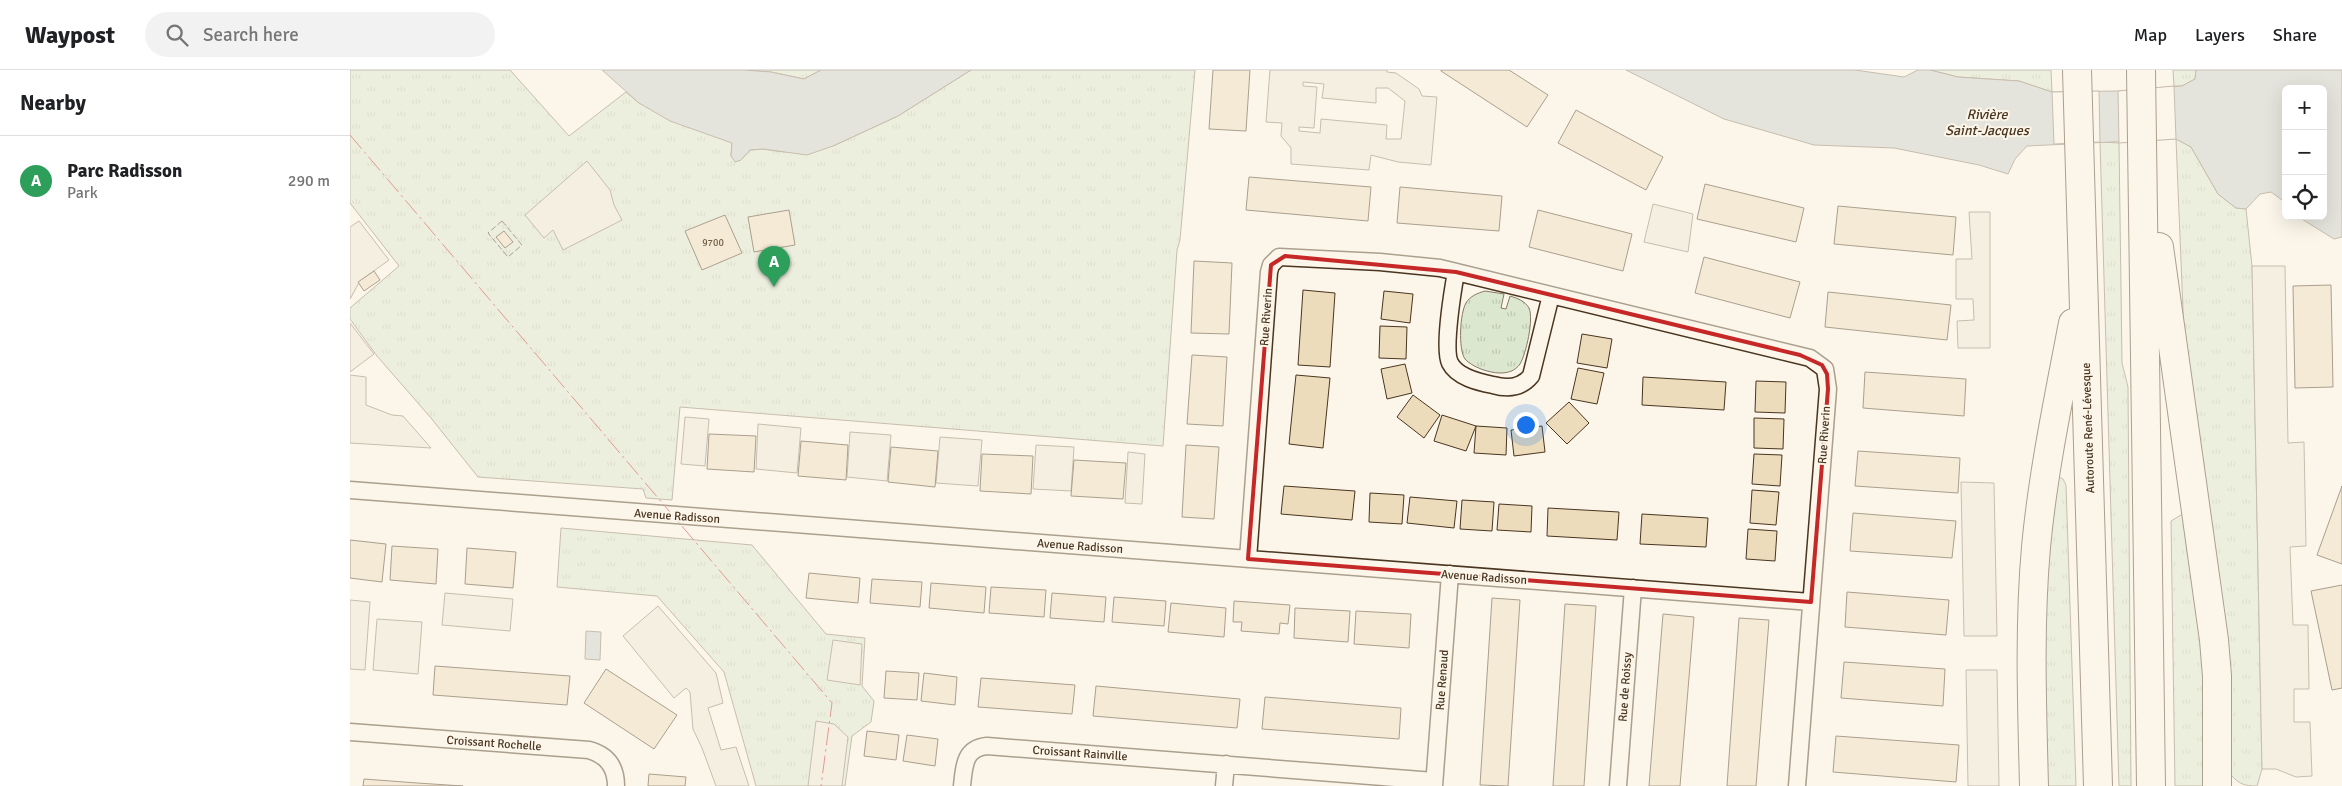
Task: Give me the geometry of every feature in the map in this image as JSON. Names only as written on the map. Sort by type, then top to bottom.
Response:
[{"type":"highway","points":[[2142,79],[2151,786]]},
{"type":"highway","name":"Autoroute René-Lévesque","points":[[2077,81],[2098,786]]},
{"type":"highway","points":[[2143,142],[2178,374],[2214,640],[2217,676],[2218,786]]},
{"type":"highway","points":[[2034,786],[2033,597],[2036,545],[2051,437],[2083,272]]},
{"type":"street","name":"Rue Riverin","points":[[1248,559],[1271,265],[1279,257],[1416,265],[1456,272],[1800,355],[1818,362],[1826,369],[1828,389],[1797,786]]},
{"type":"street","points":[[1456,272],[1451,301],[1448,357],[1456,371],[1481,383],[1513,387],[1523,383],[1531,376],[1551,294]]},
{"type":"street","name":"Avenue Radisson","points":[[350,490],[1811,602]]},
{"type":"street","name":"Rue Renaud","points":[[1434,784],[1450,574]]},
{"type":"street","name":"Rue de Roissy","points":[[1618,786],[1633,588]]},
{"type":"street","name":"Croissant Rochelle","points":[[350,732],[599,752],[614,770],[616,786]]},
{"type":"street","name":"Croissant Rainville","points":[[962,786],[967,757],[979,747],[987,746],[1226,764],[1434,784]]},
{"type":"street","points":[[1224,786],[1226,764]]},
{"type":"highlighted area","points":[[1285,256],[1456,272],[1800,355],[1822,365],[1827,374],[1828,389],[1811,602],[1248,559],[1271,265]]},
{"type":"green space","points":[[350,70],[510,70],[569,136],[626,92],[639,103],[732,143],[731,156],[741,160],[750,150],[763,149],[784,152],[833,146],[898,116],[971,70],[1195,70],[1180,240],[1177,250],[1163,446],[680,407],[672,500],[646,498],[643,489],[478,477],[431,418],[377,356],[350,319],[350,308],[399,266],[350,203]]},
{"type":"green space","points":[[744,70],[821,70],[804,79],[771,72]]},
{"type":"green space","points":[[1930,70],[2051,70],[2052,92],[2019,81],[1958,77]]},
{"type":"green space","points":[[2173,70],[2196,70],[2195,79],[2182,86],[2174,86]]},
{"type":"green space","points":[[2176,139],[2191,147],[2218,194],[2236,208],[2246,209],[2252,266],[2262,769],[2257,786],[2242,784],[2230,774],[2184,334]]},
{"type":"green space","points":[[2100,142],[2119,143],[2122,363],[2128,387],[2131,786],[2119,786]]},
{"type":"green space","points":[[1485,291],[1504,294],[1501,308],[1506,309],[1510,296],[1523,302],[1529,308],[1531,320],[1525,353],[1520,364],[1509,372],[1496,373],[1486,371],[1472,365],[1465,359],[1463,354],[1461,331],[1464,308],[1470,298]]},
{"type":"green space","points":[[2057,476],[2063,479],[2066,485],[2076,786],[2044,786],[2041,607]]},
{"type":"green space","points":[[2181,515],[2186,517],[2203,632],[2206,786],[2175,786],[2171,521]]},
{"type":"green space","points":[[561,528],[752,545],[826,634],[865,638],[862,686],[874,701],[871,722],[852,736],[845,786],[756,786],[724,672],[657,596],[557,587]]},
{"type":"shaded area","points":[[1270,70],[1387,70],[1387,72],[1396,73],[1419,89],[1422,96],[1437,97],[1431,165],[1398,162],[1371,155],[1369,170],[1291,164],[1291,148],[1281,136],[1282,123],[1266,122]],"holes":[[[1303,82],[1324,84],[1322,98],[1376,103],[1376,88],[1388,88],[1405,101],[1401,139],[1386,139],[1387,125],[1321,119],[1320,133],[1299,131],[1299,127],[1314,128],[1317,87],[1303,86]]]},
{"type":"shaded area","points":[[587,161],[610,190],[614,205],[622,220],[563,250],[553,230],[544,238],[525,215]]},
{"type":"shaded area","points":[[1653,204],[1693,214],[1688,252],[1644,242]]},
{"type":"shaded area","points":[[1969,212],[1990,212],[1990,348],[1958,348],[1957,321],[1974,320],[1973,299],[1956,299],[1956,259],[1972,259]]},
{"type":"shaded area","points":[[359,221],[389,260],[360,281],[350,299],[350,227]]},
{"type":"shaded area","points":[[2252,266],[2285,266],[2288,443],[2304,442],[2306,546],[2290,547],[2293,625],[2308,625],[2309,689],[2294,689],[2294,722],[2310,722],[2312,776],[2296,777],[2276,769],[2262,769]]},
{"type":"shaded area","points":[[350,323],[374,354],[350,372]]},
{"type":"shaded area","points":[[350,375],[366,377],[366,405],[392,415],[403,416],[431,448],[350,443]]},
{"type":"shaded area","points":[[685,417],[709,419],[705,466],[681,464]]},
{"type":"shaded area","points":[[758,424],[801,428],[797,473],[756,469]]},
{"type":"shaded area","points":[[850,432],[891,435],[887,481],[847,477]]},
{"type":"shaded area","points":[[940,437],[982,440],[978,486],[936,483]]},
{"type":"shaded area","points":[[1036,445],[1074,447],[1071,491],[1033,489]]},
{"type":"shaded area","points":[[1128,452],[1145,454],[1142,504],[1125,503]]},
{"type":"shaded area","points":[[1961,482],[1994,483],[1997,636],[1964,636]]},
{"type":"shaded area","points":[[445,593],[513,599],[510,631],[442,625]]},
{"type":"shaded area","points":[[350,600],[370,602],[365,670],[350,669]]},
{"type":"shaded area","points":[[658,606],[716,673],[723,703],[708,708],[721,750],[736,747],[749,786],[716,786],[693,729],[690,692],[686,688],[674,698],[623,636]]},
{"type":"shaded area","points":[[377,619],[422,622],[418,674],[373,670]]},
{"type":"shaded area","points":[[833,640],[862,644],[860,685],[827,680]]},
{"type":"shaded area","points":[[1966,670],[1997,670],[1999,786],[1968,786]]},
{"type":"shaded area","points":[[816,721],[834,724],[848,737],[842,786],[808,786]]},
{"type":"water","points":[[602,70],[744,70],[771,72],[804,79],[821,70],[971,70],[898,116],[833,146],[807,155],[763,149],[750,150],[741,160],[735,162],[731,156],[732,143],[670,121],[639,103]]},
{"type":"water","name":"Rivière Saint-Jacques","points":[[1626,70],[1855,70],[1904,77],[1918,70],[1930,70],[1958,77],[2019,81],[2052,92],[2118,91],[2182,86],[2195,79],[2196,70],[2342,70],[2342,237],[2334,239],[2303,220],[2327,220],[2327,85],[2282,85],[2282,200],[2271,192],[2260,194],[2246,209],[2236,208],[2218,194],[2191,147],[2176,139],[2027,146],[2015,159],[2008,174],[1979,165],[1894,148],[1814,145],[1724,119]]},
{"type":"water","points":[[586,631],[601,632],[600,660],[585,659]]},
{"type":"pier","points":[[2174,86],[2176,139],[2119,143],[2118,91]]},
{"type":"pier","points":[[2099,91],[2100,142],[2054,144],[2052,92]]},
{"type":"building","points":[[1213,70],[1250,70],[1246,131],[1209,129]]},
{"type":"building","points":[[1441,70],[1509,70],[1548,95],[1527,127]]},
{"type":"building","points":[[1576,110],[1663,157],[1646,190],[1558,143]]},
{"type":"building","points":[[1249,177],[1371,187],[1368,221],[1246,210]]},
{"type":"building","points":[[1705,184],[1804,208],[1796,242],[1697,219]]},
{"type":"building","points":[[1400,187],[1502,196],[1499,231],[1397,223]]},
{"type":"building","points":[[1838,206],[1956,217],[1953,255],[1834,244]]},
{"type":"building","points":[[789,210],[795,245],[754,252],[748,217]]},
{"type":"building","points":[[1538,210],[1632,234],[1623,271],[1529,247]]},
{"type":"building","points":[[725,215],[742,253],[702,270],[685,231]]},
{"type":"building","points":[[504,231],[513,242],[505,248],[496,237]]},
{"type":"building","points":[[1704,257],[1800,282],[1790,318],[1695,293]]},
{"type":"building","points":[[1194,261],[1232,263],[1229,334],[1191,333]]},
{"type":"building","points":[[374,271],[380,280],[364,291],[358,282]]},
{"type":"building","points":[[2331,285],[2333,387],[2295,388],[2293,286]]},
{"type":"building","points":[[1303,290],[1335,293],[1330,367],[1298,365]]},
{"type":"building","points":[[1384,291],[1413,294],[1410,323],[1381,319]]},
{"type":"building","points":[[1828,292],[1951,305],[1947,340],[1825,327]]},
{"type":"building","points":[[1380,326],[1407,327],[1406,359],[1379,358]]},
{"type":"building","points":[[1582,334],[1612,339],[1607,368],[1577,363]]},
{"type":"building","points":[[1192,355],[1227,357],[1223,426],[1187,424]]},
{"type":"building","points":[[1405,364],[1412,393],[1387,399],[1381,369]]},
{"type":"building","points":[[1578,368],[1604,373],[1597,404],[1571,399]]},
{"type":"building","points":[[1865,372],[1966,379],[1964,416],[1863,408]]},
{"type":"building","points":[[1296,375],[1330,378],[1323,448],[1289,444]]},
{"type":"building","points":[[1643,377],[1726,382],[1724,410],[1642,405]]},
{"type":"building","points":[[1756,381],[1786,382],[1785,413],[1755,412]]},
{"type":"building","points":[[1413,395],[1440,415],[1424,438],[1397,417]]},
{"type":"building","points":[[1569,402],[1589,423],[1567,444],[1546,423]]},
{"type":"building","points":[[1442,415],[1476,426],[1466,451],[1434,441]]},
{"type":"building","points":[[1754,418],[1784,419],[1783,449],[1754,448]]},
{"type":"building","points":[[1476,426],[1507,428],[1506,455],[1474,453]]},
{"type":"building","points":[[1542,426],[1545,452],[1514,456],[1511,430]]},
{"type":"building","points":[[709,434],[756,436],[754,472],[707,469]]},
{"type":"building","points":[[801,441],[848,445],[846,480],[798,476]]},
{"type":"building","points":[[1186,445],[1219,447],[1214,519],[1182,517]]},
{"type":"building","points":[[891,447],[938,451],[935,487],[888,482]]},
{"type":"building","points":[[1858,451],[1960,458],[1958,493],[1855,486]]},
{"type":"building","points":[[982,454],[1033,456],[1031,494],[980,491]]},
{"type":"building","points":[[1754,454],[1782,455],[1780,486],[1752,484]]},
{"type":"building","points":[[1074,460],[1126,463],[1123,499],[1071,496]]},
{"type":"building","points":[[1284,486],[1355,491],[1352,520],[1281,514]]},
{"type":"building","points":[[2342,486],[2342,564],[2317,555]]},
{"type":"building","points":[[1752,490],[1779,492],[1776,525],[1750,523]]},
{"type":"building","points":[[1370,493],[1404,495],[1402,524],[1369,522]]},
{"type":"building","points":[[1410,497],[1457,501],[1454,528],[1407,523]]},
{"type":"building","points":[[1462,500],[1494,502],[1492,531],[1460,529]]},
{"type":"building","points":[[1499,504],[1532,506],[1531,532],[1497,530]]},
{"type":"building","points":[[1548,508],[1619,512],[1617,540],[1547,536]]},
{"type":"building","points":[[1853,513],[1956,521],[1952,558],[1850,551]]},
{"type":"building","points":[[1642,514],[1708,518],[1706,547],[1640,544]]},
{"type":"building","points":[[1748,529],[1777,531],[1775,561],[1746,559]]},
{"type":"building","points":[[350,540],[386,544],[382,582],[350,578]]},
{"type":"building","points":[[392,546],[438,549],[436,584],[390,580]]},
{"type":"building","points":[[467,548],[516,552],[513,588],[465,584]]},
{"type":"building","points":[[809,573],[860,578],[858,603],[806,598]]},
{"type":"building","points":[[872,579],[922,582],[920,607],[870,603]]},
{"type":"building","points":[[931,583],[986,587],[984,613],[929,608]]},
{"type":"building","points":[[2342,585],[2342,688],[2332,690],[2311,591]]},
{"type":"building","points":[[991,587],[1046,590],[1044,617],[989,613]]},
{"type":"building","points":[[1847,592],[1949,600],[1946,635],[1845,627]]},
{"type":"building","points":[[1052,593],[1106,597],[1104,622],[1050,618]]},
{"type":"building","points":[[1114,597],[1166,601],[1164,626],[1112,622]]},
{"type":"building","points":[[1492,598],[1520,600],[1508,786],[1480,785]]},
{"type":"building","points":[[1234,601],[1290,605],[1288,624],[1280,623],[1279,634],[1241,631],[1242,622],[1233,622]]},
{"type":"building","points":[[1171,603],[1226,608],[1224,637],[1168,632]]},
{"type":"building","points":[[1565,604],[1596,606],[1584,786],[1553,786]]},
{"type":"building","points":[[1295,608],[1350,611],[1348,642],[1294,638]]},
{"type":"building","points":[[1356,611],[1411,614],[1409,648],[1354,644]]},
{"type":"building","points":[[1663,614],[1694,617],[1680,786],[1649,786]]},
{"type":"building","points":[[1739,618],[1769,620],[1756,786],[1727,786]]},
{"type":"building","points":[[1844,662],[1945,669],[1943,706],[1841,698]]},
{"type":"building","points":[[435,666],[570,676],[567,705],[433,695]]},
{"type":"building","points":[[606,669],[677,715],[654,749],[584,703]]},
{"type":"building","points":[[886,671],[919,673],[917,700],[884,698]]},
{"type":"building","points":[[924,673],[957,677],[955,705],[921,701]]},
{"type":"building","points":[[981,678],[1075,685],[1072,714],[978,707]]},
{"type":"building","points":[[1096,686],[1240,699],[1237,728],[1093,716]]},
{"type":"building","points":[[1265,697],[1401,708],[1399,739],[1262,729]]},
{"type":"building","points":[[867,731],[899,735],[896,760],[864,756]]},
{"type":"building","points":[[907,735],[938,739],[935,766],[903,761]]},
{"type":"building","points":[[1836,736],[1959,745],[1956,782],[1833,772]]},
{"type":"building","points":[[649,774],[686,777],[685,786],[648,786]]},
{"type":"building","points":[[364,779],[417,783],[463,786],[363,786]]},
{"type":"fence","points":[[502,221],[522,245],[508,257],[488,233],[502,221]]},
{"type":"power","points":[[350,135],[832,703],[821,786]]},
{"type":"place","name":"Parc Radisson","points":[[774,287]]}]
